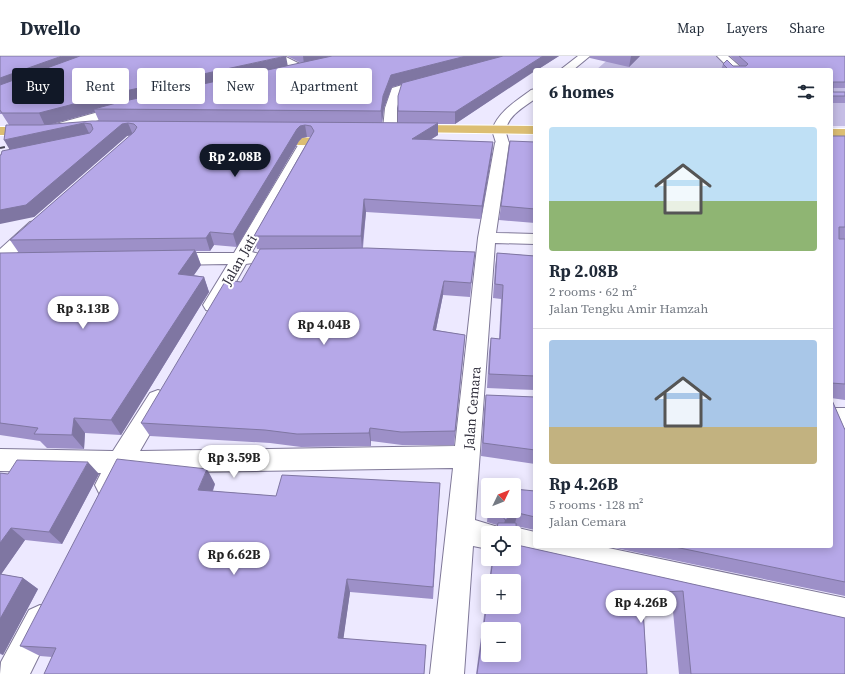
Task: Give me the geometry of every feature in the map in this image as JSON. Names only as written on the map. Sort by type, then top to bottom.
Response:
[{"type":"main road","points":[[0,131],[47,131],[105,127]]},
{"type":"main road","points":[[374,129],[389,138],[501,136],[533,143]]},
{"type":"main road","points":[[408,142],[501,136],[533,130]]},
{"type":"main road","points":[[833,133],[845,133]]},
{"type":"main road","points":[[0,139],[67,139]]},
{"type":"main road","points":[[252,141],[354,142]]},
{"type":"main road","points":[[833,142],[845,142]]},
{"type":"street","points":[[276,56],[300,68]]},
{"type":"street","points":[[569,68],[585,56]]},
{"type":"street","points":[[722,56],[736,68]]},
{"type":"street","points":[[312,68],[319,66]]},
{"type":"street","points":[[389,138],[391,108],[396,91],[440,79]]},
{"type":"street","points":[[501,136],[505,120],[514,108],[533,94]]},
{"type":"street","points":[[47,131],[136,106]]},
{"type":"street","name":"Jalan Cemara","points":[[447,674],[473,397],[481,252],[501,136]]},
{"type":"street","name":"Jalan Jati","points":[[201,326],[307,142]]},
{"type":"street","points":[[0,260],[46,217]]},
{"type":"street","points":[[481,252],[533,239]]},
{"type":"street","points":[[155,259],[272,257]]},
{"type":"street","points":[[0,260],[23,260]]},
{"type":"street","points":[[99,504],[120,462],[168,380]]},
{"type":"street","points":[[473,397],[496,398]]},
{"type":"street","points":[[833,418],[845,418]]},
{"type":"street","points":[[0,460],[120,462],[467,457]]},
{"type":"street","points":[[461,530],[481,534]]},
{"type":"street","points":[[521,543],[533,546]]},
{"type":"street","points":[[544,548],[845,614]]},
{"type":"street","points":[[14,674],[49,603]]},
{"type":"shaded area","points":[[612,56],[845,56],[845,126],[833,126],[833,68],[598,68]]},
{"type":"building","points":[[0,56],[62,56],[28,68],[12,68],[12,74],[0,78]]},
{"type":"building","points":[[80,56],[286,56],[231,68],[213,68],[213,72],[205,74],[205,68],[137,68],[137,88],[129,90],[129,68],[72,68],[72,104],[74,104],[39,113],[2,113],[0,110],[0,85],[12,81],[12,104],[64,104],[64,68],[47,68]]},
{"type":"building","points":[[332,56],[466,56],[391,75],[383,96],[381,111],[94,109],[113,104],[129,104],[129,100],[137,98],[137,104],[205,104],[205,84],[213,82],[213,104],[268,104],[268,70],[276,68],[276,104],[372,104],[372,68],[277,68]]},
{"type":"building","points":[[503,56],[543,56],[455,112],[398,111],[398,96],[402,83]]},
{"type":"building","points":[[739,56],[845,56],[845,82],[833,82],[833,68],[727,68],[723,64],[727,60],[733,66],[746,66],[748,64]]},
{"type":"building","points":[[833,92],[845,92],[845,96],[833,96]]},
{"type":"building","points":[[92,121],[438,123],[412,139],[493,142],[482,206],[364,199],[361,236],[254,236],[314,131],[311,126],[305,125],[300,126],[297,129],[233,234],[210,232],[206,238],[10,240],[134,132],[137,127],[134,124],[122,124],[26,205],[0,210],[0,155],[2,151],[90,133],[93,129],[91,124],[84,123],[4,140],[6,125],[41,125]]},
{"type":"building","points":[[833,136],[845,136],[845,227],[839,227],[839,239],[845,239],[845,384],[833,383]]},
{"type":"building","points":[[510,141],[533,142],[533,209],[501,206]]},
{"type":"building","points":[[367,248],[475,252],[471,283],[444,281],[433,330],[465,335],[455,431],[401,432],[370,428],[369,433],[297,434],[265,430],[141,423],[226,280],[241,282],[260,249]]},
{"type":"building","points":[[195,250],[178,274],[204,277],[111,420],[74,418],[72,435],[34,434],[38,428],[0,423],[0,253]]},
{"type":"building","points":[[497,253],[533,256],[533,376],[489,374],[491,338],[500,339],[503,285],[495,284]]},
{"type":"building","points":[[486,395],[533,397],[533,450],[483,443]]},
{"type":"building","points":[[833,403],[845,430],[845,582],[680,548],[833,548]]},
{"type":"building","points":[[117,459],[207,469],[198,490],[276,496],[282,475],[440,483],[433,587],[347,579],[338,638],[426,645],[424,674],[44,674],[56,648],[20,646]]},
{"type":"building","points":[[17,460],[88,462],[49,532],[11,528],[0,543],[0,473],[8,474]]},
{"type":"building","points":[[521,490],[533,491],[533,517],[521,514]]},
{"type":"building","points":[[498,523],[516,523],[516,526],[497,526]]},
{"type":"building","points":[[521,546],[845,618],[845,674],[691,674],[683,591],[642,593],[647,674],[477,674],[481,645],[481,662],[521,662],[521,622],[484,622],[485,614],[521,614],[521,574],[491,574],[492,566],[521,566]]},
{"type":"building","points":[[0,574],[23,578],[0,619]]},
{"type":"railway","points":[[0,148],[19,144]]}]
